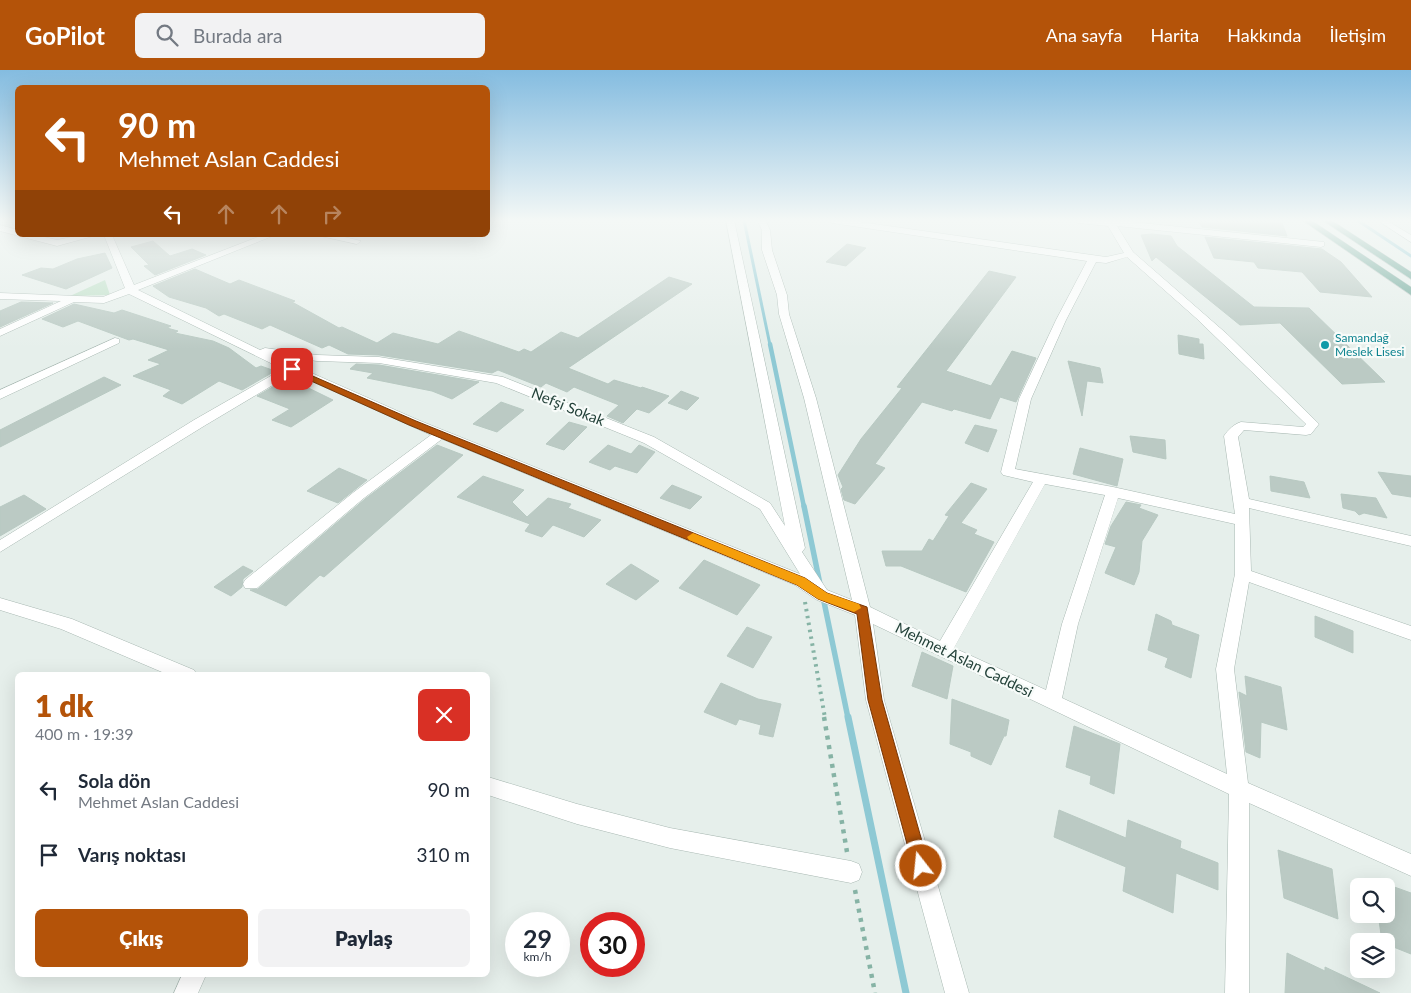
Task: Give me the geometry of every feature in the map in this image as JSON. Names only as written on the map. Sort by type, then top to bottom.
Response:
[{"type":"main road","points":[[1369,263],[1411,292]]},
{"type":"main road","points":[[1391,263],[1411,276]]},
{"type":"street","points":[[120,263],[131,291]]},
{"type":"street","points":[[0,296],[104,300],[201,263]]},
{"type":"street","points":[[739,263],[798,557]]},
{"type":"street","points":[[771,263],[782,295],[784,314],[810,398],[863,611],[875,700],[957,993]]},
{"type":"street","points":[[1091,263],[1061,320],[1025,399],[1008,472],[1113,492],[1243,521]]},
{"type":"street","points":[[1140,263],[1186,301],[1234,345],[1313,424],[1306,431],[1241,426],[1232,436],[1243,521],[1243,574],[1225,669],[1239,790],[1237,993]]},
{"type":"street","name":"Mehmet Aslan Caddesi","points":[[131,291],[248,349],[441,434],[801,582],[823,596],[863,611],[943,651],[1239,790],[1411,865]]},
{"type":"street","points":[[0,333],[72,300]]},
{"type":"street","points":[[0,395],[115,341]]},
{"type":"street","name":"Nefşi Sokak","points":[[248,349],[317,358],[379,360],[499,380],[650,440],[765,506],[823,596]]},
{"type":"street","points":[[0,547],[199,423],[292,369]]},
{"type":"street","points":[[251,584],[359,496],[441,434]]},
{"type":"street","points":[[943,651],[1041,479]]},
{"type":"street","points":[[1052,702],[1070,624],[1113,492]]},
{"type":"street","points":[[1242,502],[1411,541]]},
{"type":"street","points":[[1243,574],[1411,632]]},
{"type":"street","points":[[0,604],[66,624],[181,672]]},
{"type":"street","points":[[490,787],[577,814],[670,838],[851,872]]},
{"type":"street","points":[[186,993],[193,977]]},
{"type":"path","points":[[801,582],[851,872],[875,993]]},
{"type":"green space","points":[[105,280],[110,295],[70,296]]},
{"type":"building","points":[[67,263],[110,263],[112,268],[66,289],[22,275],[41,268],[53,269]]},
{"type":"building","points":[[147,263],[185,263],[155,275],[144,266],[149,265]]},
{"type":"building","points":[[831,263],[849,263],[846,266]]},
{"type":"building","points":[[1164,263],[1199,263],[1254,307],[1309,308],[1385,382],[1342,384],[1280,323],[1240,325]]},
{"type":"building","points":[[1255,263],[1342,263],[1372,297],[1320,292],[1302,272],[1258,268]]},
{"type":"building","points":[[195,269],[230,284],[239,280],[295,301],[292,302],[339,328],[342,327],[377,343],[393,333],[438,344],[459,331],[519,352],[524,349],[531,352],[561,332],[578,338],[669,277],[692,284],[568,368],[608,384],[614,380],[669,396],[649,413],[637,409],[623,423],[607,416],[619,405],[574,387],[567,392],[546,383],[541,387],[498,370],[492,373],[379,355],[348,354],[329,345],[322,348],[270,325],[262,329],[224,314],[219,316],[206,308],[169,297],[153,286]]},
{"type":"building","points":[[989,271],[1016,277],[946,371],[991,386],[1012,351],[1036,358],[1016,402],[1000,397],[990,419],[922,402],[875,464],[885,468],[855,504],[844,500],[841,489],[843,487],[838,475],[861,439],[902,388],[897,387]]},
{"type":"building","points":[[21,302],[53,303],[0,327],[0,311]]},
{"type":"building","points":[[74,304],[114,313],[122,310],[171,326],[167,328],[178,331],[175,333],[213,341],[229,348],[256,368],[261,366],[275,371],[242,390],[219,381],[182,404],[163,396],[171,390],[133,376],[161,364],[148,360],[169,350],[133,339],[129,340],[78,321],[63,327],[42,319]]},
{"type":"building","points":[[1178,335],[1199,339],[1199,344],[1203,344],[1204,359],[1179,354]]},
{"type":"building","points":[[1068,361],[1100,368],[1103,383],[1087,381],[1082,416]]},
{"type":"building","points":[[356,364],[379,365],[479,382],[452,399],[432,391],[367,378],[373,373],[350,369]]},
{"type":"building","points":[[104,377],[121,385],[0,447],[0,430]]},
{"type":"building","points":[[288,378],[333,400],[291,427],[272,420],[290,409],[257,396]]},
{"type":"building","points":[[681,391],[699,398],[687,410],[668,403]]},
{"type":"building","points":[[501,402],[524,410],[497,432],[473,424]]},
{"type":"building","points":[[569,422],[587,427],[564,450],[546,444]]},
{"type":"building","points":[[975,425],[997,430],[988,452],[965,443]]},
{"type":"building","points":[[1130,436],[1165,440],[1166,459],[1133,452]]},
{"type":"building","points":[[437,445],[463,455],[324,577],[320,575],[286,606],[250,590],[258,589],[365,499]]},
{"type":"building","points":[[608,445],[631,454],[639,445],[655,452],[637,473],[615,466],[610,470],[589,462]]},
{"type":"building","points":[[1080,448],[1123,459],[1117,486],[1073,474]]},
{"type":"building","points":[[339,468],[367,480],[338,503],[307,491]]},
{"type":"building","points":[[1378,472],[1411,476],[1411,497],[1392,494]]},
{"type":"building","points":[[483,476],[524,490],[512,502],[527,517],[548,498],[571,504],[568,508],[601,520],[584,537],[553,525],[542,537],[525,531],[530,524],[457,497]]},
{"type":"building","points":[[1270,476],[1304,482],[1310,498],[1271,491]]},
{"type":"building","points":[[971,483],[987,489],[961,523],[977,530],[974,534],[994,542],[966,592],[901,566],[886,566],[882,551],[922,551],[929,539],[933,541],[949,516],[945,515]]},
{"type":"building","points":[[672,485],[702,497],[690,509],[660,498]]},
{"type":"building","points":[[1341,494],[1376,498],[1387,518],[1364,513],[1359,515],[1355,511],[1343,508]]},
{"type":"building","points":[[24,495],[46,509],[0,536],[0,507]]},
{"type":"building","points":[[1126,502],[1141,505],[1139,508],[1158,515],[1142,541],[1139,572],[1134,585],[1105,573],[1116,547],[1105,544],[1111,526]]},
{"type":"building","points":[[704,560],[760,585],[737,615],[679,588]]},
{"type":"building","points":[[631,564],[659,581],[636,600],[606,584]]},
{"type":"building","points":[[243,566],[253,571],[243,579],[242,587],[231,596],[214,587]]},
{"type":"building","points":[[1156,614],[1171,621],[1172,625],[1199,635],[1191,678],[1165,667],[1168,658],[1148,650]]},
{"type":"building","points":[[1315,616],[1353,631],[1353,653],[1315,637]]},
{"type":"building","points":[[747,627],[772,637],[753,668],[727,656]]},
{"type":"building","points":[[922,652],[953,666],[947,699],[912,686]]},
{"type":"building","points":[[1245,676],[1281,687],[1287,730],[1261,722],[1260,758],[1246,752],[1239,692],[1247,696]]},
{"type":"building","points":[[721,683],[758,699],[781,704],[773,737],[759,734],[761,725],[739,719],[736,725],[704,712]]},
{"type":"building","points":[[952,699],[1009,720],[1006,736],[1004,736],[991,765],[971,756],[971,752],[950,744]]},
{"type":"building","points":[[1074,726],[1120,744],[1114,794],[1090,784],[1091,776],[1066,767]]},
{"type":"building","points":[[1059,810],[1126,838],[1128,820],[1181,841],[1180,848],[1218,863],[1218,890],[1176,873],[1173,913],[1123,891],[1126,867],[1054,837]]},
{"type":"building","points":[[1278,850],[1332,869],[1338,919],[1284,898]]},
{"type":"building","points":[[1395,887],[1411,893],[1411,954],[1395,948],[1395,933],[1381,933],[1379,923],[1395,923]]},
{"type":"building","points":[[1287,953],[1325,971],[1325,967],[1380,993],[1285,993]]},
{"type":"waterway","points":[[753,263],[770,345]]},
{"type":"waterway","points":[[770,344],[804,507]]},
{"type":"waterway","points":[[804,506],[820,584]]},
{"type":"waterway","points":[[823,597],[848,718]]},
{"type":"waterway","points":[[848,717],[906,993]]},
{"type":"slow traffic","points":[[693,537],[801,582],[823,596],[854,608]]},
{"type":"place","name":"Samandağ Meslek Lisesi","points":[[1325,345]]},
{"type":"route","points":[[292,369],[413,423],[801,582],[823,596],[863,611],[875,700],[921,866]]}]
